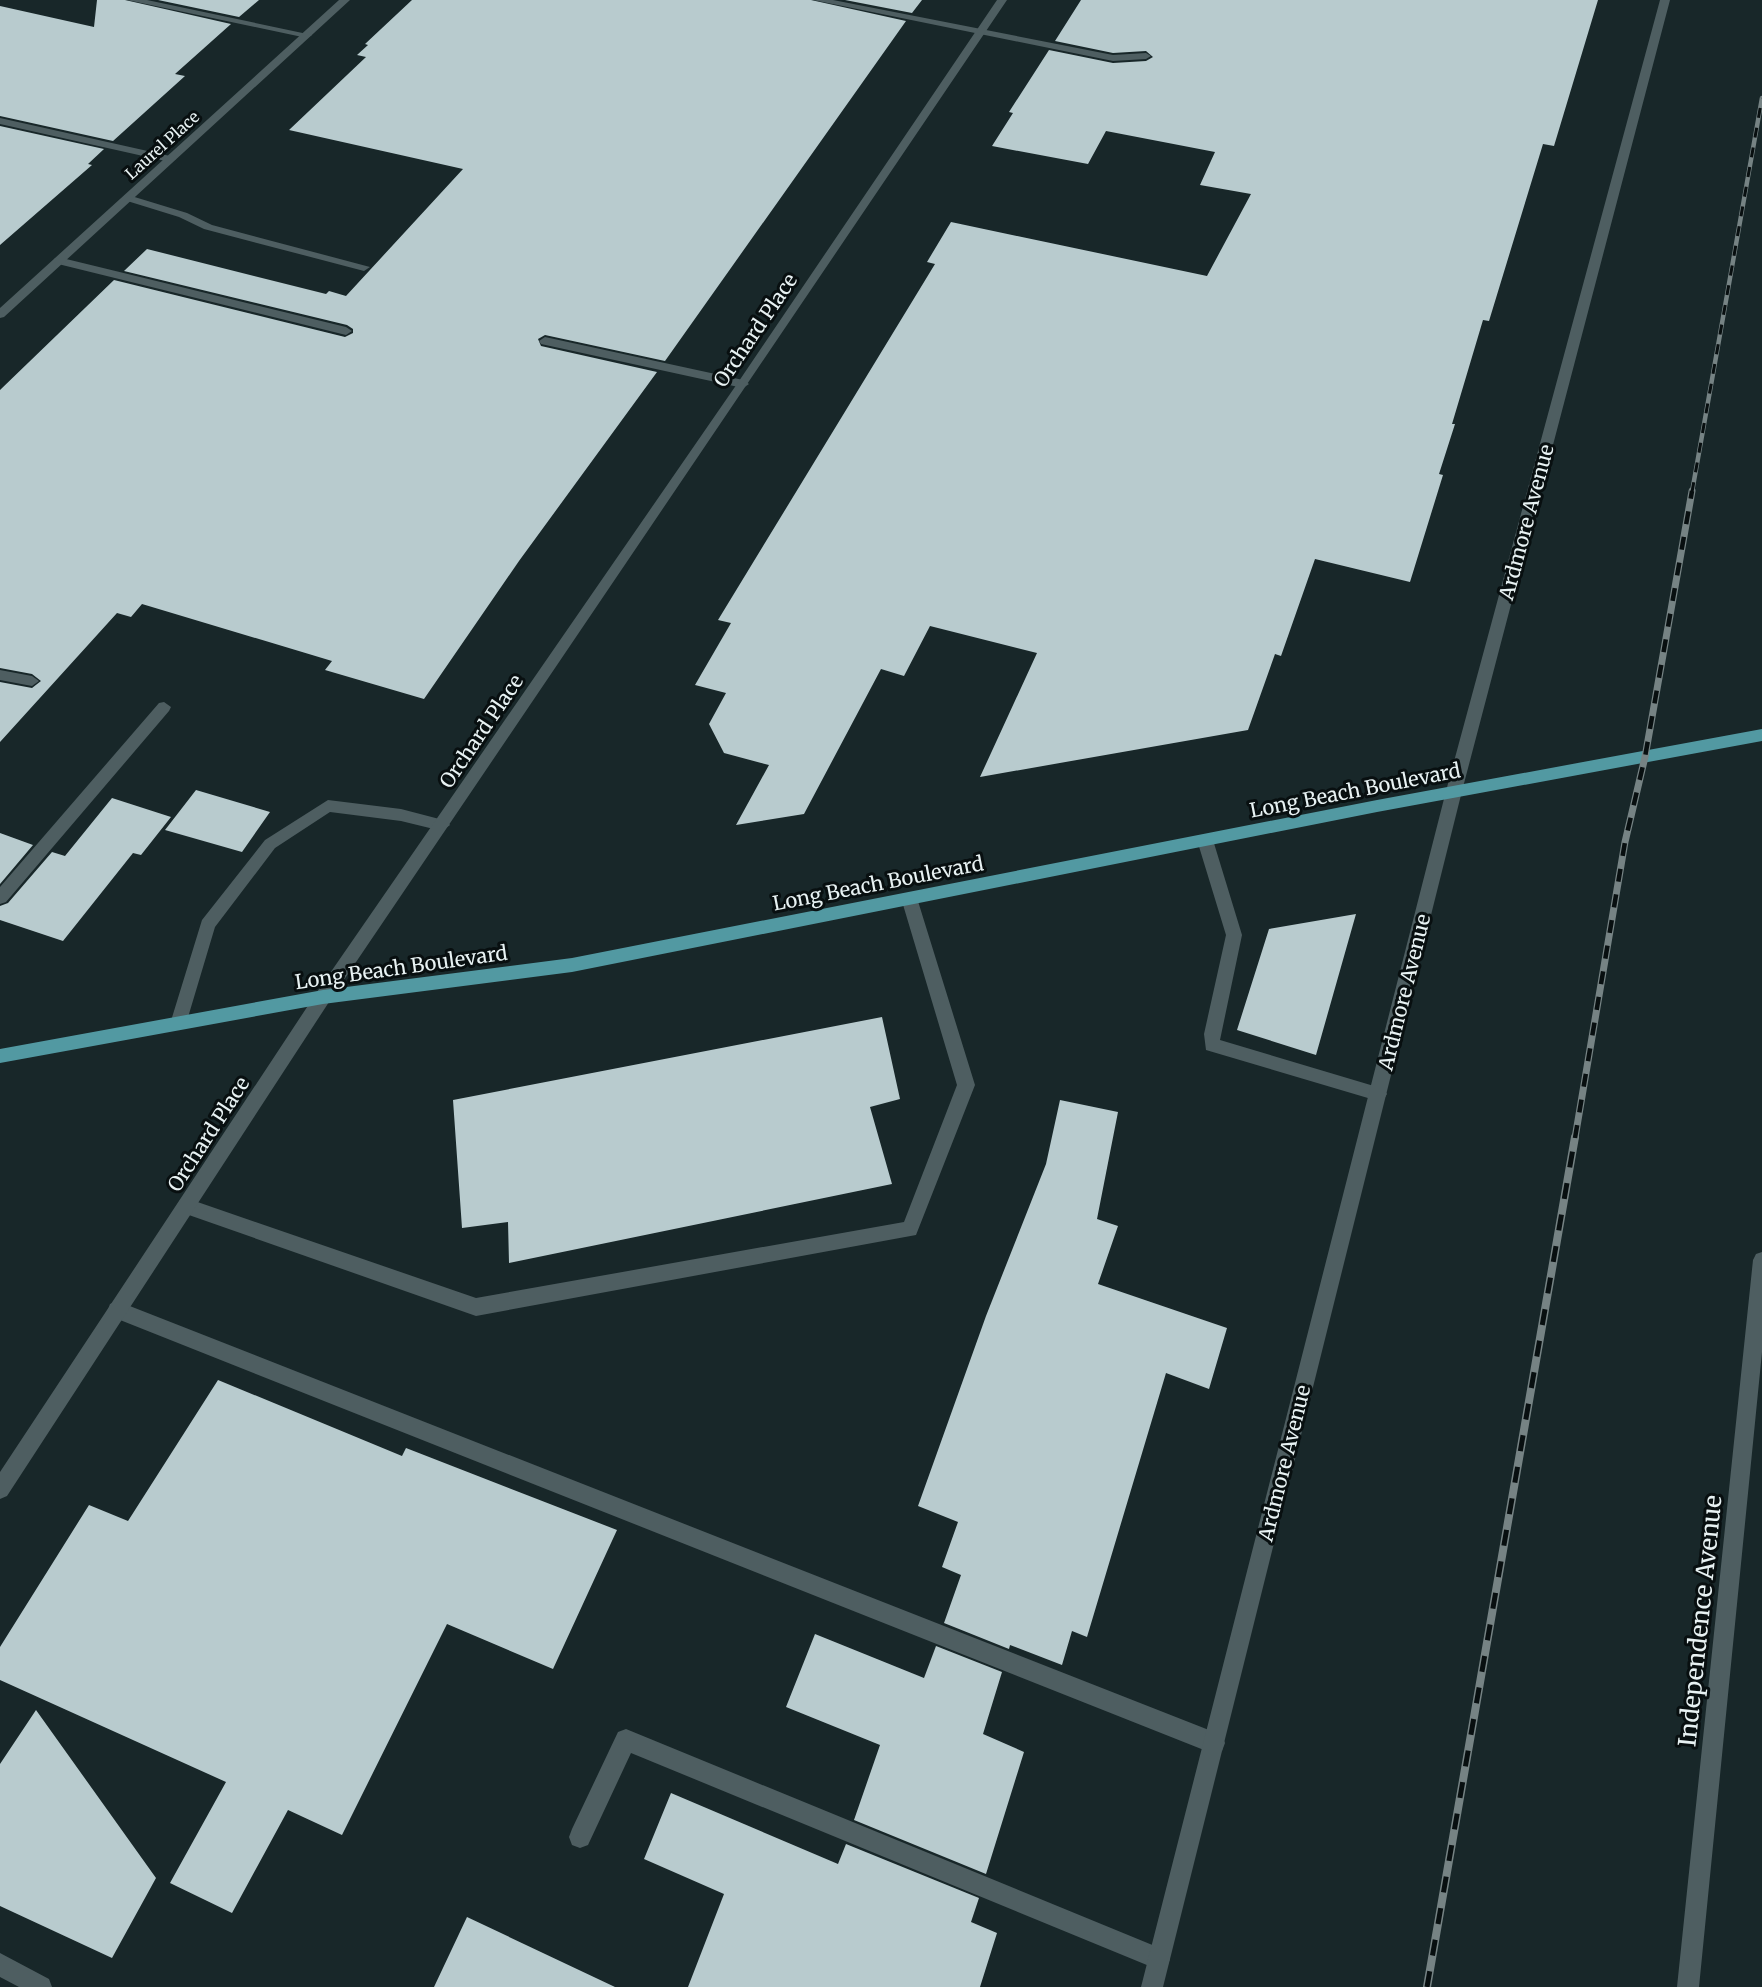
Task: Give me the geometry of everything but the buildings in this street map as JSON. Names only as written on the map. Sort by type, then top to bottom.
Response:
[{"type":"main road","name":"Long Beach Boulevard","points":[[0,1056],[323,997],[572,965],[1455,791],[1762,735]]},
{"type":"street","points":[[132,0],[307,35]]},
{"type":"street","name":"Laurel Place","points":[[0,315],[345,0]]},
{"type":"street","points":[[818,0],[1113,58],[1146,56]]},
{"type":"street","name":"Orchard Place","points":[[0,1489],[323,997],[743,384],[1002,0]]},
{"type":"street","name":"Ardmore Avenue","points":[[1152,1987],[1455,791],[1665,0]]},
{"type":"street","points":[[0,121],[170,159]]},
{"type":"street","points":[[128,198],[183,215],[208,227],[364,267]]},
{"type":"street","points":[[58,261],[346,331]]},
{"type":"street","points":[[545,341],[743,384]]},
{"type":"street","points":[[0,675],[32,681]]},
{"type":"street","points":[[0,898],[164,708]]},
{"type":"street","points":[[178,1024],[208,925],[270,844],[328,806],[400,814],[442,825]]},
{"type":"street","points":[[1205,840],[1234,935],[1212,1034],[1212,1045],[1378,1094]]},
{"type":"street","points":[[186,1206],[476,1307],[910,1229],[966,1085],[909,898]]},
{"type":"street","name":"Independence Avenue","points":[[1688,1987],[1762,1260]]},
{"type":"street","points":[[117,1310],[1214,1743]]},
{"type":"street","points":[[580,1837],[626,1740],[1159,1959]]},
{"type":"street","points":[[0,1964],[41,1987]]},
{"type":"railway","points":[[1692,492],[1762,98]]},
{"type":"railway","points":[[1575,1138],[1625,842],[1645,757],[1692,491]]},
{"type":"railway","points":[[1427,1987],[1575,1137]]}]
